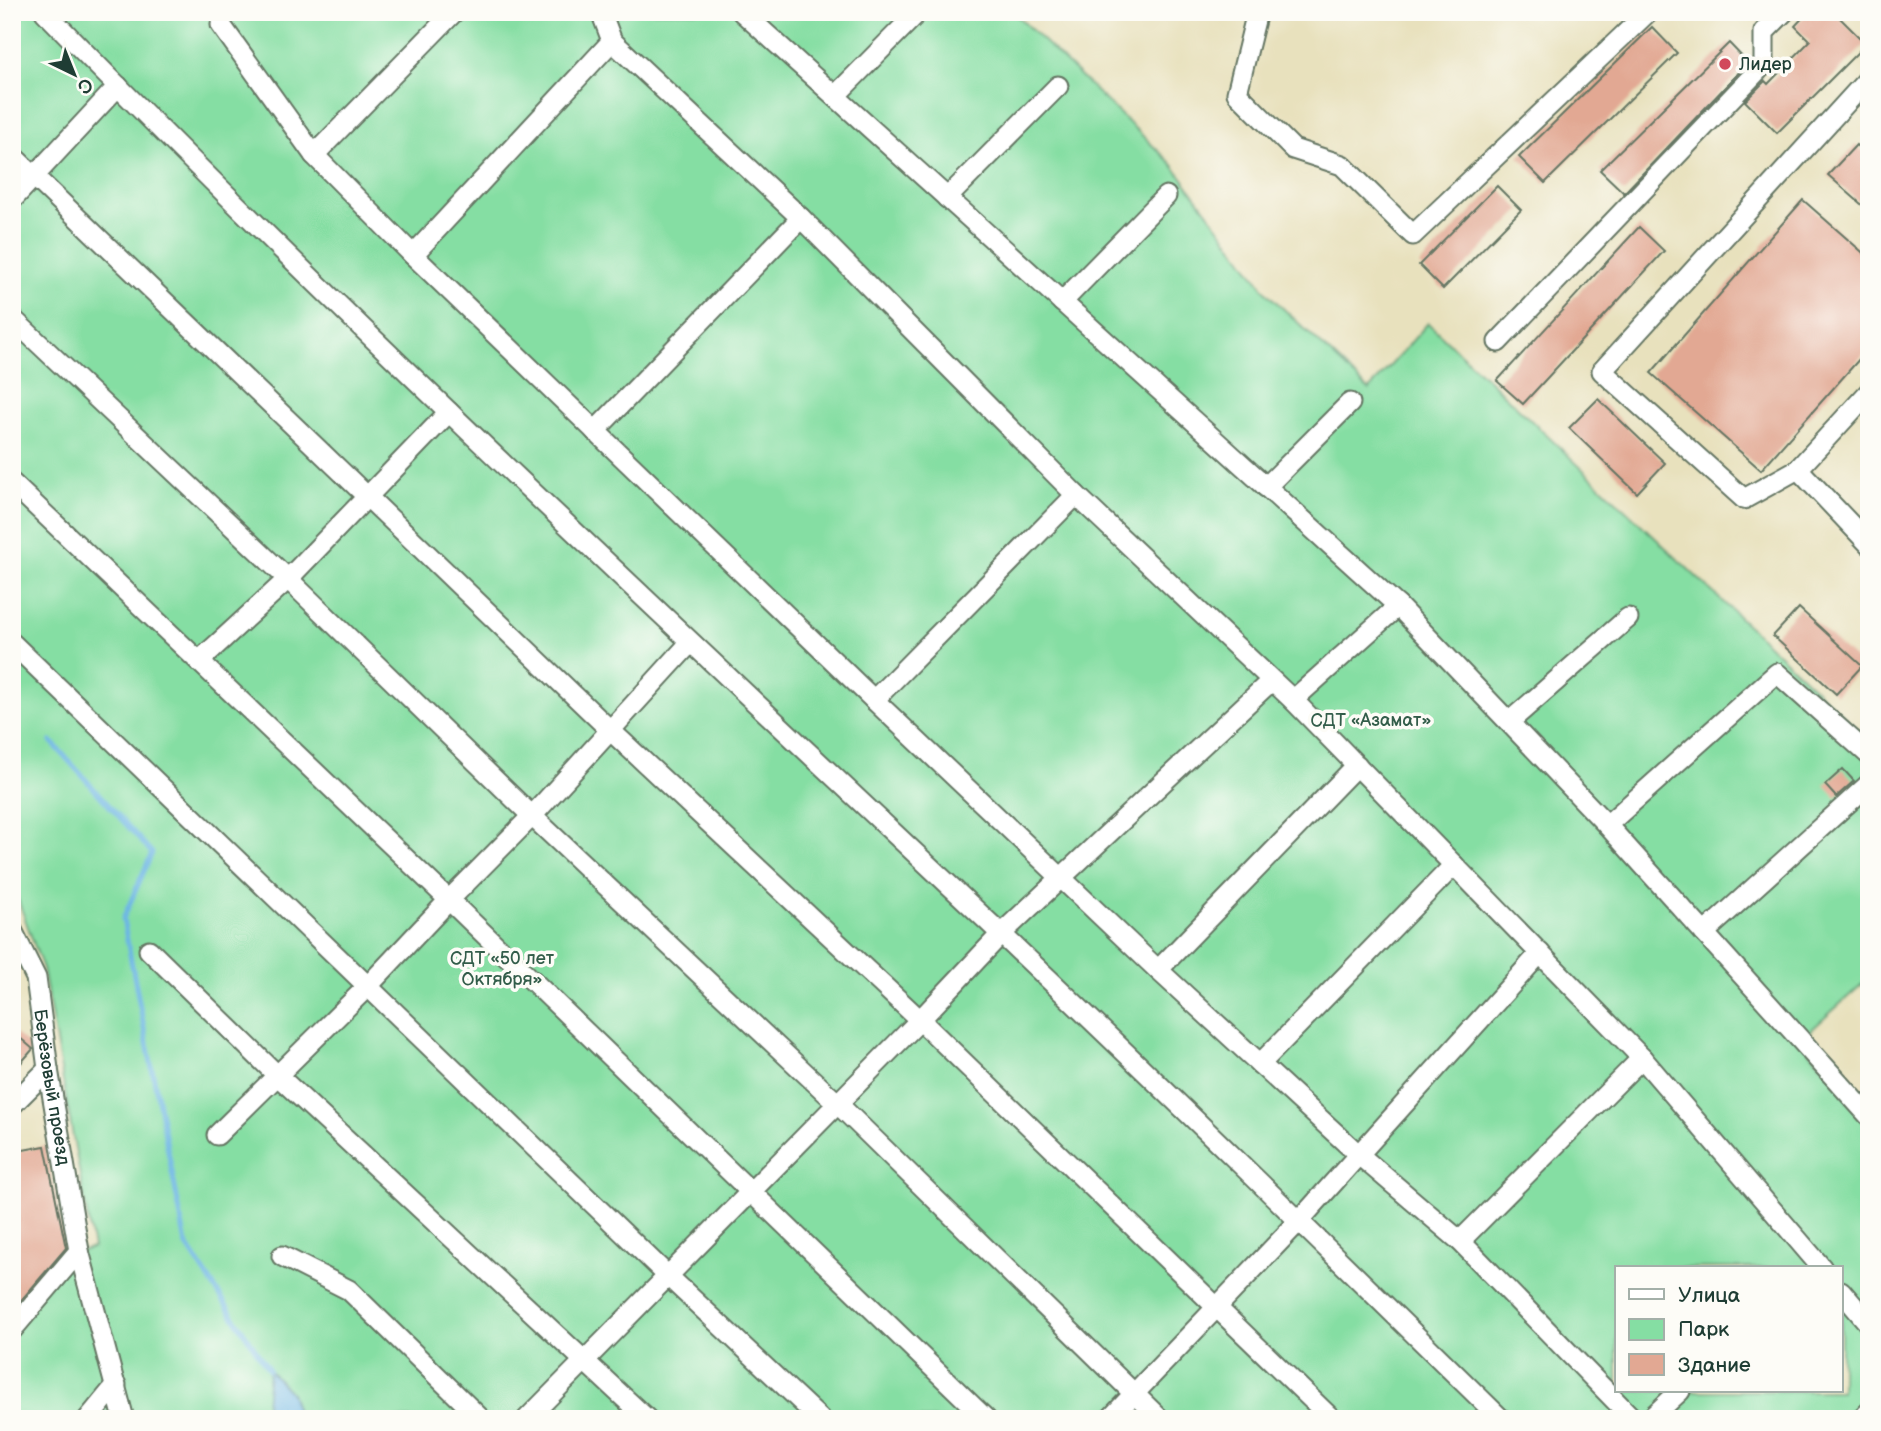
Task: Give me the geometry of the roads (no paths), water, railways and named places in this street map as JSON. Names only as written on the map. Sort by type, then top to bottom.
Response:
[{"type":"street","points":[[45,12],[449,412],[690,643],[1001,934],[1299,1220],[1501,1419]]},
{"type":"street","points":[[223,12],[221,25],[314,155],[413,255],[1157,970],[1357,1154],[1460,1241],[1633,1419]]},
{"type":"street","points":[[314,155],[454,12]]},
{"type":"street","points":[[601,12],[612,41],[801,218],[1076,495],[1293,700],[1642,1058],[1816,1266]]},
{"type":"street","points":[[742,12],[1398,606],[1608,825],[1869,1116]]},
{"type":"street","points":[[835,96],[918,12]]},
{"type":"street","points":[[1257,12],[1237,93],[1293,149],[1342,165],[1413,236],[1648,12]]},
{"type":"street","points":[[1498,342],[1764,64],[1763,32],[1784,12]]},
{"type":"street","points":[[413,255],[612,41]]},
{"type":"street","points":[[1869,78],[1602,371],[1744,499],[1798,469],[1869,392]]},
{"type":"street","points":[[12,200],[118,86]]},
{"type":"street","points":[[947,198],[1058,86]]},
{"type":"street","points":[[12,155],[610,730],[920,1020],[1332,1419]]},
{"type":"street","points":[[1062,302],[1166,196]]},
{"type":"street","points":[[595,430],[801,218]]},
{"type":"street","points":[[12,318],[288,579],[532,816],[838,1104],[1160,1419]]},
{"type":"street","points":[[1266,487],[1350,403]]},
{"type":"street","points":[[199,661],[288,579],[449,412]]},
{"type":"street","points":[[1798,469],[1869,544]]},
{"type":"street","points":[[12,483],[449,900],[986,1419]]},
{"type":"street","points":[[874,700],[1076,495]]},
{"type":"street","points":[[1293,700],[1398,606]]},
{"type":"street","points":[[1508,722],[1628,618]]},
{"type":"street","points":[[12,643],[668,1276],[820,1419]]},
{"type":"street","points":[[217,1135],[368,986],[532,816],[690,643]]},
{"type":"street","points":[[1608,825],[1777,673],[1869,755]]},
{"type":"street","points":[[527,1419],[838,1104],[1001,934],[1271,681]]},
{"type":"street","points":[[1157,970],[1357,765]]},
{"type":"street","points":[[1704,933],[1869,784]]},
{"type":"street","points":[[1260,1064],[1454,865]]},
{"type":"street","name":"Берёзовый проезд","points":[[12,930],[36,978],[48,1069],[79,1251],[124,1419]]},
{"type":"street","points":[[149,950],[278,1076],[647,1419]]},
{"type":"street","points":[[1110,1419],[1299,1220],[1540,953]]},
{"type":"street","points":[[1460,1241],[1642,1058]]},
{"type":"street","points":[[12,1105],[48,1069]]},
{"type":"street","points":[[12,1330],[79,1251]]},
{"type":"street","points":[[282,1256],[349,1290],[481,1419]]},
{"type":"street","points":[[1842,1292],[1869,1325]]},
{"type":"street","points":[[88,1419],[116,1385]]},
{"type":"street","points":[[1650,1419],[1678,1392]]},
{"type":"street","points":[[1861,1419],[1869,1412]]},
{"type":"water","points":[[269,1370],[291,1393],[299,1419],[265,1419]]},
{"type":"waterway","points":[[51,741],[152,853],[123,919],[186,1244],[269,1370]]},
{"type":"place","name":"Лидер","points":[[1725,64]]},
{"type":"park label","name":"СДТ «Азамат»","points":[[1371,720]]},
{"type":"park label","name":"СДТ «50 лет Октября»","points":[[502,968]]}]
